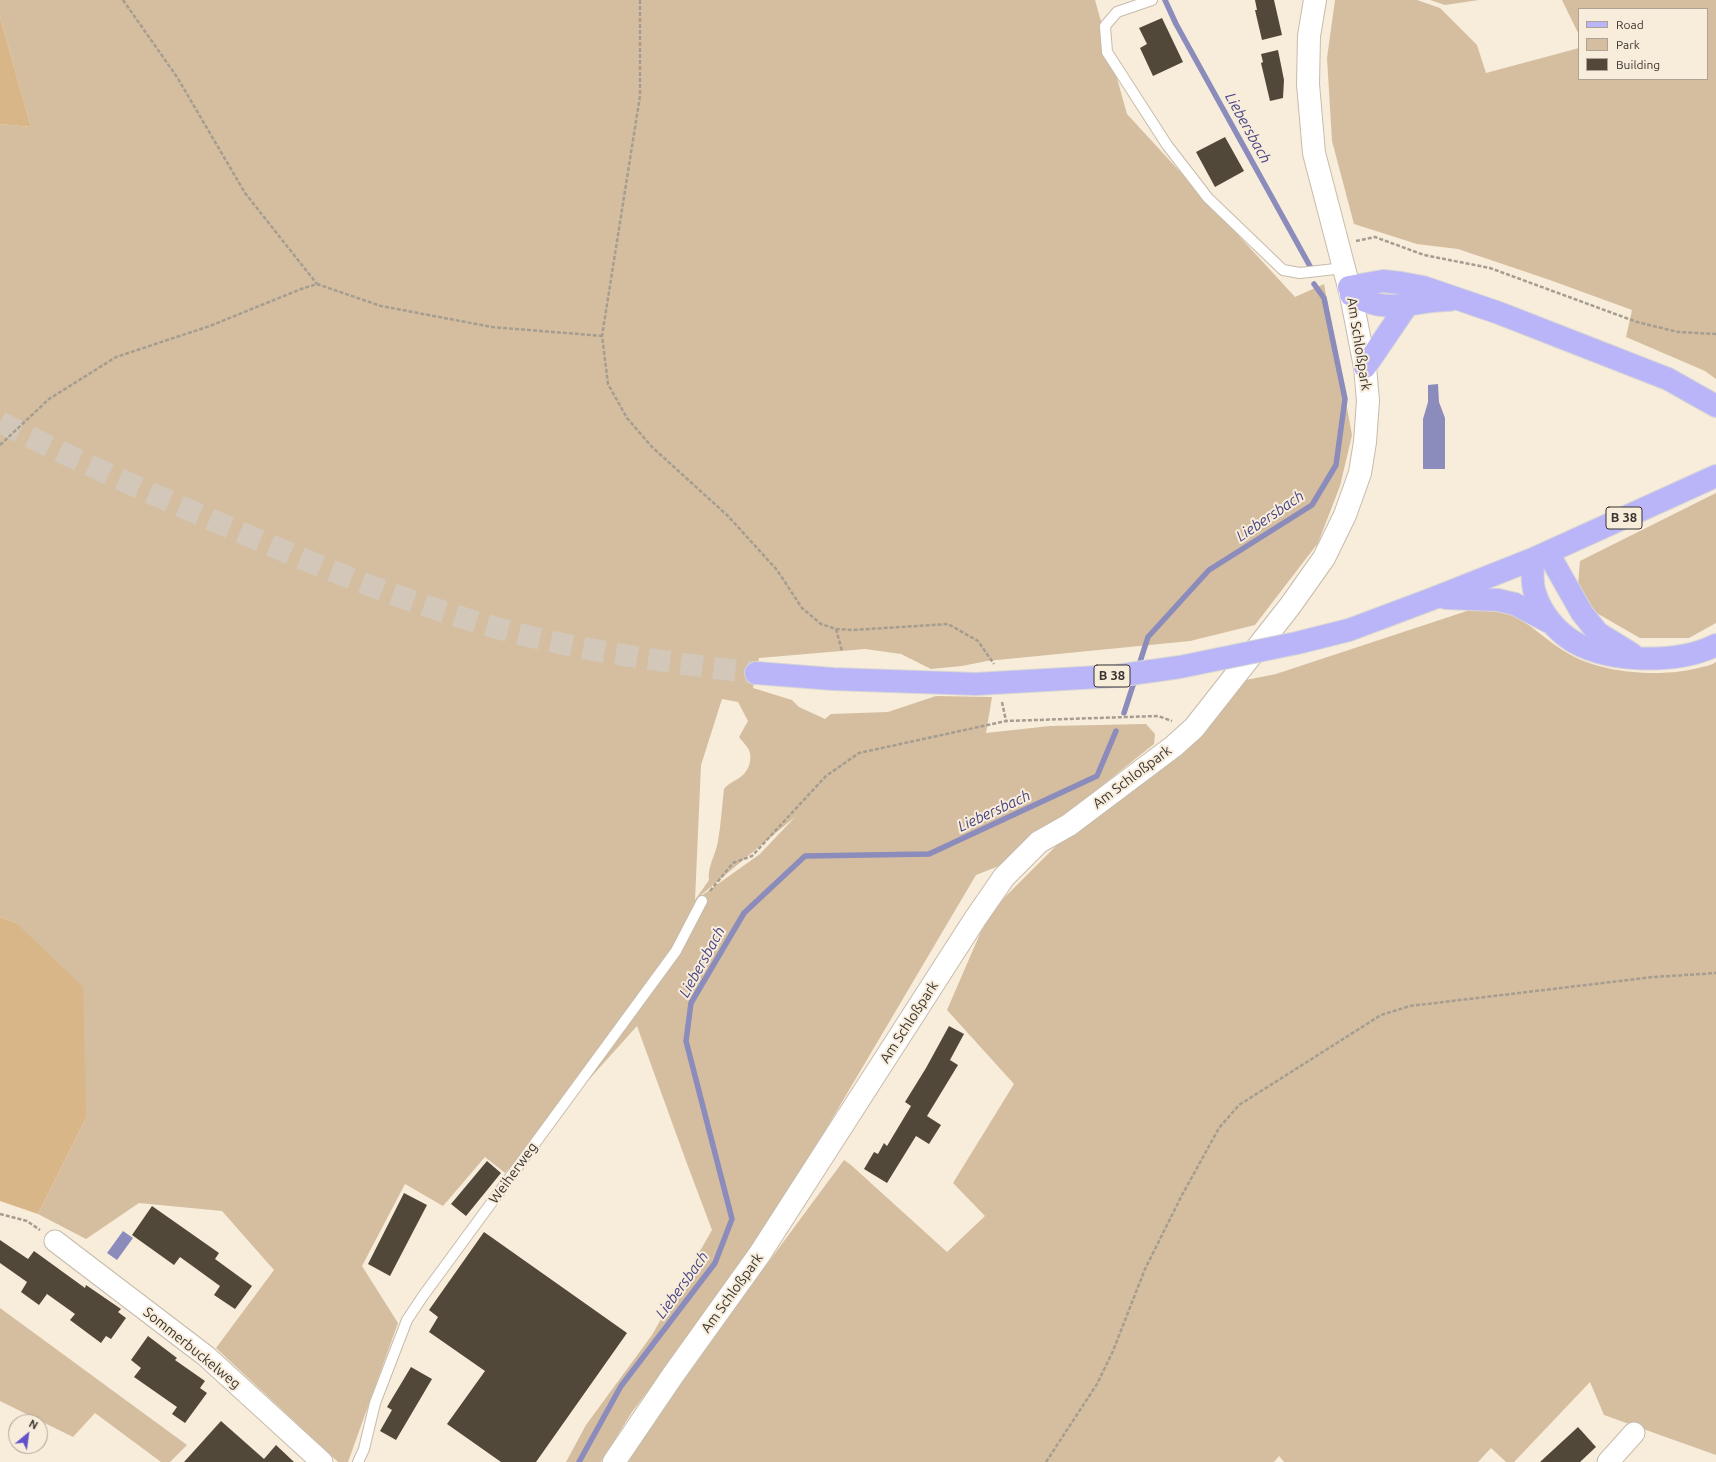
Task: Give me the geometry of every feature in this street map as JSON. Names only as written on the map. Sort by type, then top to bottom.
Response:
[{"type":"main road","points":[[1348,283],[1383,281],[1423,287],[1499,313],[1668,379],[1716,406]]},
{"type":"main road","points":[[1348,283],[1380,305],[1408,304],[1437,300],[1463,301]]},
{"type":"main road","points":[[1365,367],[1408,304]]},
{"type":"main road","name":"B 38","points":[[756,673],[834,679],[976,684],[1116,676],[1180,667],[1297,643],[1349,630],[1437,598],[1541,556],[1708,480]]},
{"type":"main road","points":[[1541,556],[1534,592],[1549,622]]},
{"type":"main road","points":[[1541,556],[1598,633],[1638,658]]},
{"type":"main road","points":[[1437,598],[1498,600],[1515,604],[1549,622],[1574,642],[1604,654],[1664,659],[1690,655],[1716,645]]},
{"type":"street","name":"Am Schloßpark","points":[[614,1462],[673,1375],[759,1255],[975,919],[1004,877],[1039,842],[1075,820],[1174,746],[1194,728],[1290,606],[1324,558],[1345,515],[1360,473],[1365,442],[1368,400],[1365,367],[1348,283],[1314,153],[1308,84],[1309,36],[1315,0]]},
{"type":"street","name":"Sommerbuckelweg","points":[[55,1241],[206,1356],[322,1462]]},
{"type":"street","points":[[1608,1462],[1634,1433]]},
{"type":"lane","points":[[1152,0],[1117,12],[1105,26],[1107,52],[1167,145],[1208,198],[1284,270],[1348,283]]},
{"type":"lane","name":"Weiherweg","points":[[358,1462],[364,1449],[376,1403],[407,1320],[422,1296],[676,951],[702,901]]},
{"type":"path","points":[[123,0],[177,77],[245,193],[317,284],[381,306],[492,327],[602,336]]},
{"type":"path","points":[[640,0],[640,96],[602,336],[608,384],[627,418],[652,448],[728,516],[777,570],[802,608],[821,624],[836,629],[852,630],[948,624],[978,641],[993,662],[995,669]]},
{"type":"path","points":[[1338,244],[1375,237],[1424,255],[1490,268],[1637,322],[1678,332],[1716,334]]},
{"type":"path","points":[[0,445],[49,399],[116,357],[210,326],[317,284]]},
{"type":"path","points":[[836,629],[842,651]]},
{"type":"path","points":[[1001,699],[1006,721]]},
{"type":"path","points":[[702,901],[733,863],[752,856],[826,776],[859,753],[1006,721],[1158,716],[1194,728]]},
{"type":"path","points":[[1046,1462],[1096,1384],[1113,1351],[1145,1269],[1182,1195],[1219,1128],[1239,1105],[1381,1015],[1410,1006],[1653,977],[1716,973]]},
{"type":"path","points":[[0,1214],[27,1221],[55,1241]]},
{"type":"green space","points":[[0,0],[1095,0],[1127,114],[1295,297],[1324,284],[1352,435],[1340,486],[1318,543],[1255,625],[1190,641],[987,661],[962,666],[931,669],[901,654],[865,649],[759,658],[753,688],[792,700],[799,707],[825,719],[831,714],[888,712],[936,696],[992,697],[986,733],[1050,726],[1146,724],[1155,734],[1154,744],[1004,864],[976,875],[767,1229],[708,1312],[632,1412],[601,1462],[566,1462],[586,1425],[652,1335],[712,1230],[637,1026],[505,1173],[485,1157],[443,1206],[405,1184],[362,1266],[398,1323],[348,1462],[338,1462],[216,1348],[274,1270],[222,1211],[139,1203],[86,1239],[38,1214],[86,1118],[16,923],[0,917],[0,124],[31,127],[0,17]],"holes":[[[722,699],[738,702],[748,721],[739,737],[749,750],[750,762],[745,773],[724,789],[718,841],[710,865],[709,880],[695,900],[701,765]],[[795,817],[760,854],[701,896],[701,895]]]},
{"type":"green space","points":[[1335,0],[1417,0],[1440,8],[1477,45],[1486,73],[1578,48],[1578,80],[1708,80],[1708,8],[1578,8],[1578,33],[1562,0],[1716,0],[1716,379],[1705,371],[1626,337],[1632,310],[1458,249],[1417,244],[1354,224],[1332,141],[1327,58]]},
{"type":"green space","points":[[1430,0],[1479,0],[1445,5]]},
{"type":"green space","points":[[1716,493],[1716,623],[1689,638],[1640,638],[1593,611],[1578,585],[1580,561]]},
{"type":"green space","points":[[1476,608],[1491,609],[1516,617],[1569,654],[1583,661],[1616,670],[1652,673],[1670,672],[1711,665],[1716,662],[1716,1455],[1604,1415],[1590,1382],[1514,1462],[1506,1462],[1491,1448],[1478,1462],[1284,1462],[1279,1456],[1274,1462],[625,1462],[756,1279],[844,1160],[947,1252],[985,1216],[953,1183],[1014,1084],[947,1010],[989,913],[1072,830],[1166,763],[1221,685],[1276,674]]},
{"type":"green space","points":[[0,1308],[187,1445],[170,1462],[161,1462],[95,1413],[73,1437],[48,1425],[48,1414],[26,1414],[0,1401]]},
{"type":"shaded area","points":[[0,17],[31,127],[0,124]]},
{"type":"shaded area","points":[[0,917],[16,923],[83,987],[86,1118],[38,1214],[0,1201]]},
{"type":"water","points":[[1438,384],[1439,402],[1445,418],[1445,469],[1423,469],[1423,419],[1428,402],[1428,385]]},
{"type":"water","points":[[123,1231],[133,1238],[117,1260],[107,1253]]},
{"type":"building","points":[[1255,0],[1274,0],[1282,35],[1262,40],[1255,10],[1257,10]]},
{"type":"building","points":[[1162,18],[1183,62],[1153,76],[1140,48],[1147,44],[1139,28]]},
{"type":"building","points":[[1278,50],[1284,80],[1283,98],[1270,101],[1261,63],[1263,62],[1261,54]]},
{"type":"building","points":[[1225,137],[1244,171],[1215,187],[1196,152]]},
{"type":"building","points":[[949,1026],[964,1034],[950,1060],[958,1065],[927,1116],[941,1125],[929,1144],[916,1136],[887,1183],[864,1169],[874,1152],[878,1154],[884,1143],[887,1146],[911,1106],[905,1102]]},
{"type":"building","points":[[487,1161],[501,1173],[466,1216],[451,1204]]},
{"type":"building","points":[[404,1193],[427,1205],[390,1276],[368,1264]]},
{"type":"building","points":[[152,1206],[219,1253],[215,1259],[252,1286],[235,1309],[214,1295],[220,1286],[180,1257],[174,1265],[132,1235]]},
{"type":"building","points":[[484,1232],[627,1333],[536,1462],[501,1462],[447,1424],[485,1371],[429,1332],[438,1317],[429,1310]]},
{"type":"building","points":[[0,1240],[28,1259],[34,1251],[85,1288],[86,1285],[121,1309],[118,1312],[126,1318],[111,1339],[106,1336],[101,1343],[70,1320],[75,1314],[47,1294],[39,1305],[21,1292],[27,1282],[0,1263]]},
{"type":"building","points":[[148,1336],[177,1358],[175,1360],[205,1381],[200,1388],[207,1393],[185,1423],[172,1414],[177,1407],[134,1377],[141,1368],[131,1360]]},
{"type":"building","points":[[411,1367],[432,1379],[396,1440],[380,1431],[392,1410],[387,1407]]},
{"type":"building","points":[[221,1421],[264,1459],[276,1445],[294,1462],[184,1462]]},
{"type":"building","points":[[1578,1427],[1596,1447],[1580,1462],[1540,1462]]},
{"type":"waterway","name":"Liebersbach","points":[[1165,0],[1176,24],[1311,268]]},
{"type":"waterway","name":"Liebersbach","points":[[1138,668],[1148,637],[1209,570],[1312,505],[1336,465],[1345,399],[1324,298],[1314,284]]},
{"type":"waterway","name":"Liebersbach","points":[[1124,713],[1135,679]]},
{"type":"waterway","name":"Liebersbach","points":[[579,1462],[621,1386],[715,1263],[732,1219],[686,1041],[691,1003],[744,913],[805,856],[929,854],[1097,776],[1116,731]]},
{"type":"tunnel","points":[[0,422],[52,448],[280,550],[349,578],[454,615],[523,635],[589,649],[655,660],[756,673]]}]
